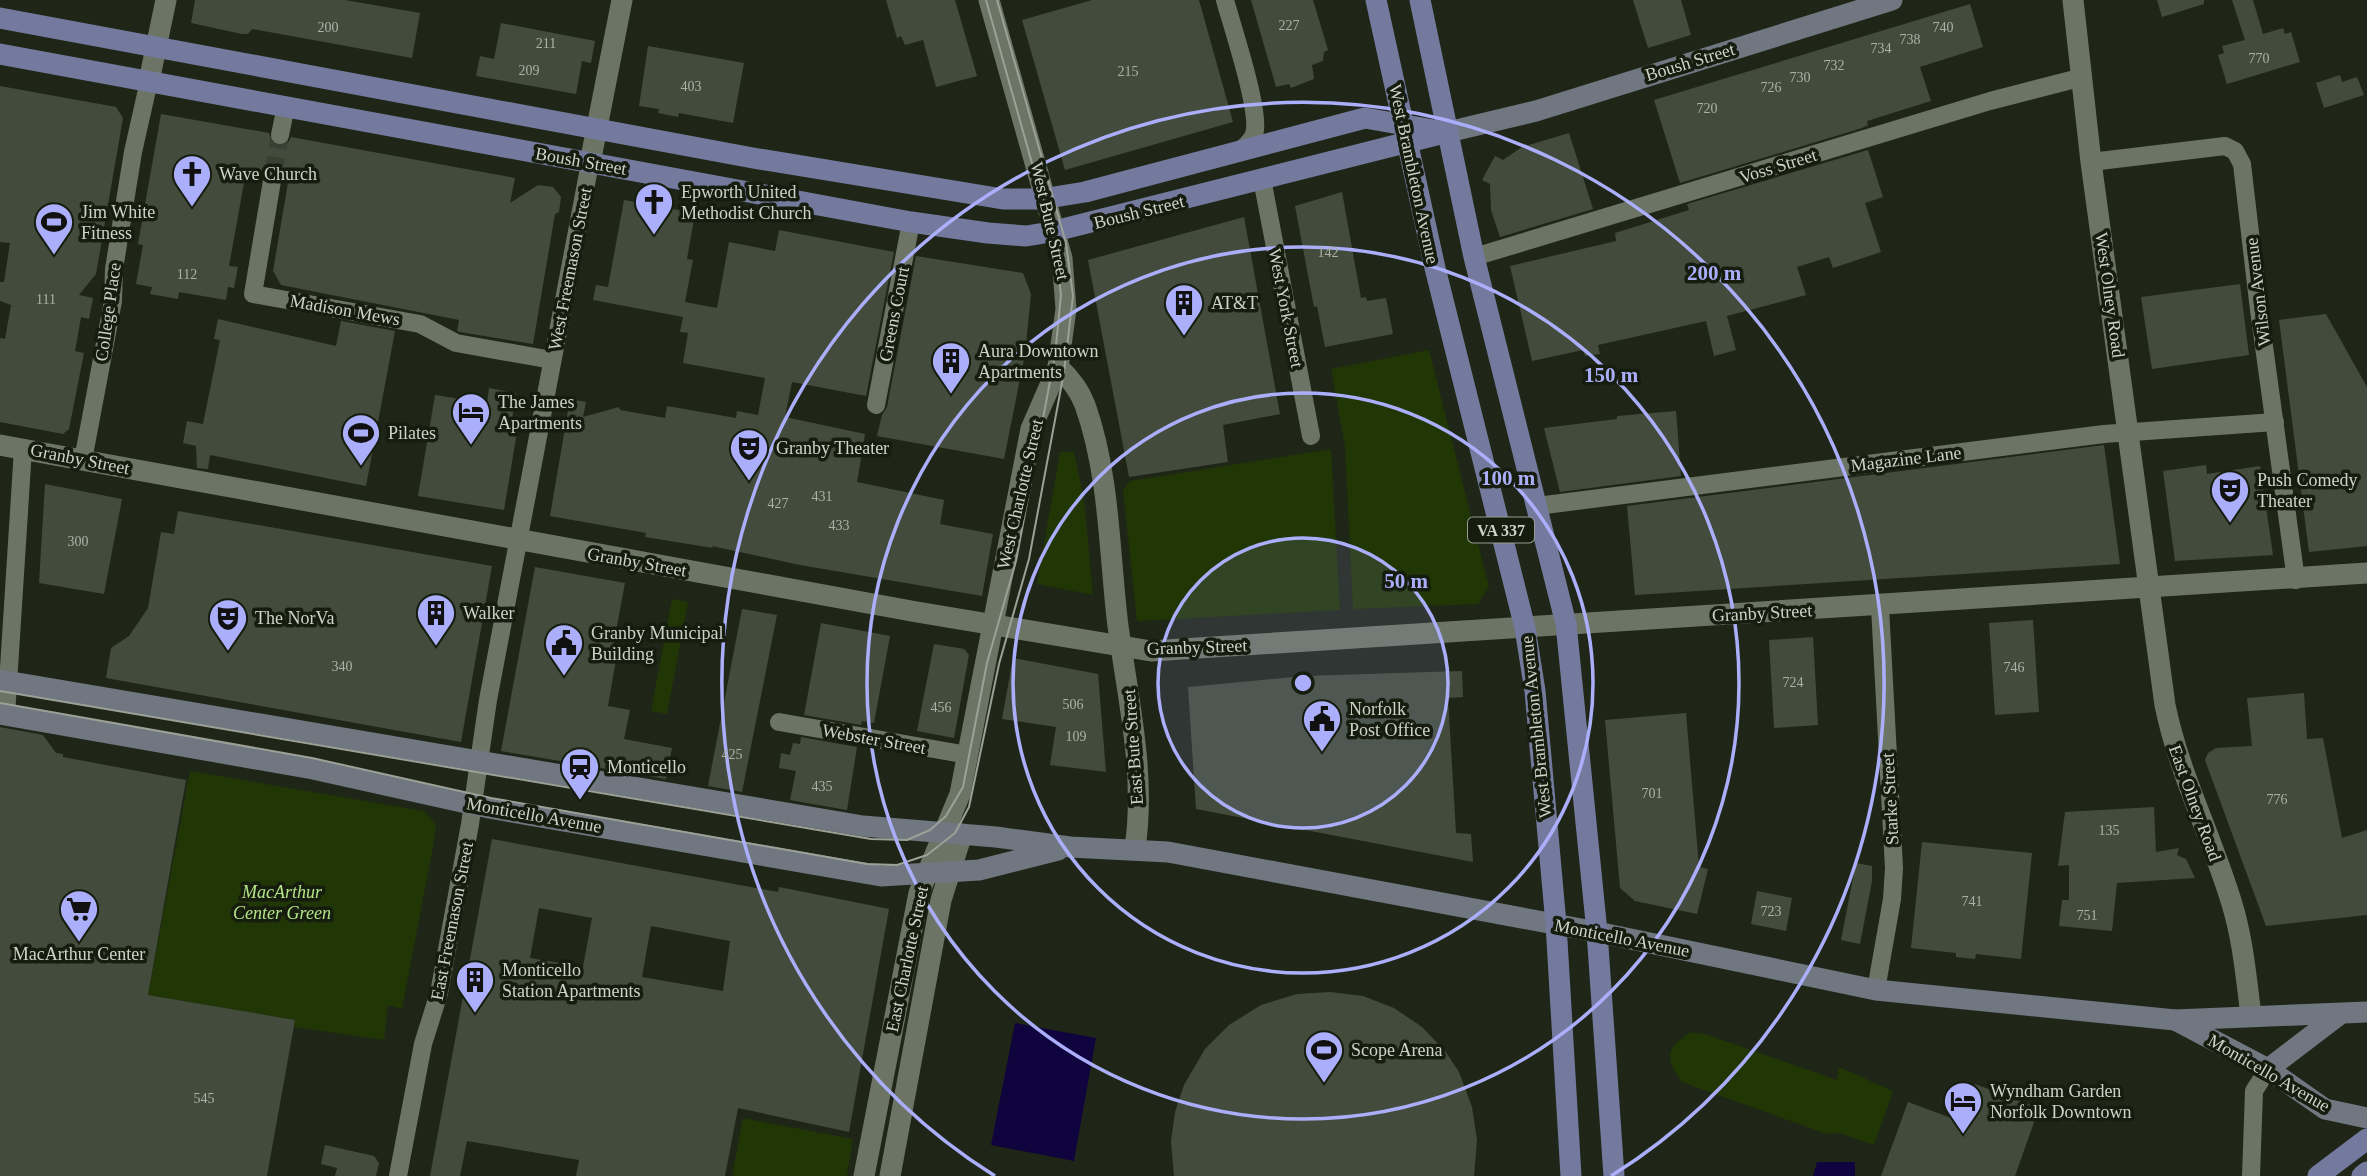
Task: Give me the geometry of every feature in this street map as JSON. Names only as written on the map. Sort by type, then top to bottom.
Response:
[{"type":"main road","name":"West Brambleton Avenue","points":[[1376,0],[1434,268],[1525,628],[1535,691],[1556,924],[1571,1176]]},
{"type":"main road","name":"VA 337","points":[[1420,0],[1474,257],[1566,624],[1597,932],[1614,1176]]},
{"type":"main road","name":"Boush Street","points":[[0,54],[911,222],[1026,236],[1054,232],[1262,180],[1405,133],[1448,132],[1536,111],[1892,0]]},
{"type":"main road","name":"Boush Street","points":[[0,18],[989,198],[1045,199],[1110,186],[1365,118],[1405,133]]},
{"type":"main road","name":"Monticello Avenue","points":[[4,681],[863,826],[953,833],[1070,847],[1135,848],[1556,924],[1876,990],[2175,1020],[2367,1012]]},
{"type":"main road","name":"Monticello Avenue","points":[[3,714],[313,769],[473,805],[868,874],[895,876],[979,870],[1070,847]]},
{"type":"main road","points":[[2268,1069],[2339,1015]]},
{"type":"main road","name":"Monticello Avenue","points":[[2175,1020],[2268,1069],[2325,1109],[2367,1118]]},
{"type":"main road","points":[[2318,1176],[2367,1139]]},
{"type":"main road","points":[[2362,1176],[2367,1172]]},
{"type":"street","name":"College Place","points":[[83,460],[113,301],[114,269],[131,165],[166,0]]},
{"type":"street","name":"West Freemason Street","points":[[519,540],[590,163],[611,69],[622,0]]},
{"type":"street","name":"West Bute Street","points":[[989,0],[1064,269],[1066,294],[1058,367]]},
{"type":"street","points":[[1225,0],[1245,74],[1255,131],[1239,152]]},
{"type":"street","name":"West Olney Road","points":[[2073,0],[2091,162],[2151,589]]},
{"type":"street","name":"Voss Street","points":[[1474,257],[1990,102],[2083,77]]},
{"type":"street","points":[[280,135],[286,106]]},
{"type":"street","name":"Wilson Avenue","points":[[2091,162],[2214,146],[2225,146],[2239,158],[2245,175],[2259,310],[2296,580]]},
{"type":"street","name":"Madison Mews","points":[[273,175],[253,294],[419,324],[456,343],[552,360]]},
{"type":"street","name":"West York Street","points":[[1262,180],[1311,436]]},
{"type":"street","name":"Greens Court","points":[[877,405],[911,222]]},
{"type":"street","points":[[1058,367],[1076,385],[1089,418],[1105,503],[1122,646]]},
{"type":"street","name":"West Charlotte Street","points":[[991,624],[1031,429],[1058,367]]},
{"type":"street","name":"Magazine Lane","points":[[1537,506],[2128,433],[2275,422]]},
{"type":"street","name":"Granby Street","points":[[0,445],[1151,651],[2366,577]]},
{"type":"street","points":[[3,714],[23,449]]},
{"type":"street","name":"East Freemason Street","points":[[398,1176],[423,1044],[439,993],[519,540]]},
{"type":"street","name":"East Olney Road","points":[[2151,589],[2171,735],[2231,902],[2243,948],[2251,1015]]},
{"type":"street","name":"Starke Street","points":[[1876,990],[1892,899],[1894,868],[1880,607]]},
{"type":"street","name":"East Charlotte Street","points":[[890,1176],[948,872],[957,804],[991,624]]},
{"type":"street","name":"East Bute Street","points":[[1122,646],[1138,789],[1135,848]]},
{"type":"street","name":"Webster Street","points":[[779,722],[968,755]]},
{"type":"street","name":"East Charlotte Street","points":[[864,1176],[917,901],[925,874],[953,833]]},
{"type":"street","points":[[2251,1176],[2254,1091],[2268,1069]]},
{"type":"green space","points":[[1429,350],[1489,587],[1478,604],[1353,609],[1345,447],[1331,369]]},
{"type":"green space","points":[[1331,449],[1340,610],[1137,621],[1123,490],[1130,481]]},
{"type":"green space","points":[[1060,452],[1074,452],[1084,500],[1093,595],[1037,584]]},
{"type":"green space","points":[[672,599],[688,602],[667,714],[651,711]]},
{"type":"green space","name":"MacArthur Center Green","points":[[190,771],[424,811],[436,824],[402,1009],[388,1005],[384,1040],[294,1027],[295,1020],[148,995]]},
{"type":"green space","points":[[1691,1032],[1708,1035],[1837,1080],[1839,1067],[1893,1091],[1874,1145],[1839,1133],[1827,1134],[1682,1082],[1672,1067],[1670,1054],[1672,1048]]},
{"type":"green space","points":[[743,1118],[853,1139],[847,1176],[732,1176]]},
{"type":"shaded area","points":[[1015,1023],[1096,1038],[1074,1161],[991,1145]]},
{"type":"shaded area","points":[[1817,1162],[1855,1162],[1855,1176],[1813,1176]]},
{"type":"building","points":[[195,0],[345,0],[420,13],[412,58],[252,29],[248,34],[242,34],[191,23]]},
{"type":"building","points":[[886,0],[955,0],[977,76],[936,87],[923,40],[905,45],[901,36],[897,38]]},
{"type":"building","points":[[1092,0],[1199,0],[1233,122],[1065,170],[1022,20]]},
{"type":"building","points":[[1251,0],[1313,0],[1328,50],[1324,52],[1323,61],[1312,65],[1314,79],[1291,88],[1289,84],[1276,87]]},
{"type":"building","points":[[1633,0],[1681,0],[1691,35],[1648,48]]},
{"type":"building","points":[[2157,0],[2204,0],[2204,4],[2162,17]]},
{"type":"building","points":[[2232,0],[2253,0],[2263,34],[2283,28],[2285,34],[2291,32],[2300,62],[2227,84],[2218,55],[2224,53],[2222,46],[2245,40]]},
{"type":"building","points":[[1970,4],[1983,47],[1920,67],[1931,101],[1867,121],[1868,125],[1862,128],[1680,183],[1654,100]]},
{"type":"building","points":[[501,23],[595,41],[591,63],[582,61],[576,94],[476,76],[480,56],[494,59]]},
{"type":"building","points":[[648,46],[744,63],[733,123],[679,113],[678,117],[658,113],[659,109],[639,106]]},
{"type":"building","points":[[2340,75],[2342,82],[2357,77],[2364,95],[2324,108],[2316,83]]},
{"type":"building","points":[[0,86],[116,107],[123,118],[96,274],[79,295],[93,298],[89,319],[81,317],[75,351],[84,353],[69,429],[63,434],[0,422],[0,338],[5,339],[11,305],[0,301],[0,282],[4,282],[10,243],[0,242]]},
{"type":"building","points":[[161,114],[269,133],[272,143],[278,146],[288,143],[291,137],[515,178],[510,203],[538,185],[553,187],[561,197],[559,212],[555,214],[533,344],[460,332],[457,331],[459,320],[281,285],[273,271],[289,177],[284,177],[281,167],[274,164],[265,167],[262,174],[246,172],[229,266],[238,267],[234,288],[228,287],[226,300],[179,292],[178,299],[150,294],[152,287],[136,284],[143,245],[138,244]]},
{"type":"building","points":[[1569,133],[1593,209],[1500,237],[1491,210],[1490,184],[1482,180],[1495,156],[1503,160],[1522,147]]},
{"type":"building","points":[[1868,150],[1883,197],[1865,203],[1881,252],[1833,268],[1829,257],[1797,267],[1806,295],[1727,316],[1736,350],[1714,356],[1706,321],[1598,345],[1600,354],[1585,356],[1583,350],[1532,361],[1510,266],[1616,241],[1615,233],[1689,210],[1687,204]]},
{"type":"building","points":[[1342,192],[1361,298],[1366,297],[1367,301],[1386,298],[1393,334],[1325,347],[1317,306],[1314,307],[1295,206]]},
{"type":"building","points":[[624,200],[695,213],[687,259],[693,260],[685,302],[717,308],[729,242],[775,251],[779,230],[894,252],[866,396],[792,382],[785,417],[865,434],[857,482],[944,500],[940,524],[993,534],[982,596],[800,565],[712,546],[713,548],[645,537],[646,533],[550,516],[570,399],[586,402],[583,417],[619,407],[620,410],[665,418],[667,406],[736,418],[737,411],[758,415],[765,378],[683,363],[688,333],[680,332],[683,317],[593,300],[596,285],[608,287]]},
{"type":"building","name":"AT&T","points":[[1244,217],[1280,414],[1223,425],[1228,462],[1129,477],[1088,260]]},
{"type":"building","name":"Aura Downtown Apartments","points":[[916,256],[1023,273],[1031,294],[1025,354],[1004,459],[877,436],[882,415],[887,407]]},
{"type":"building","points":[[2240,284],[2249,355],[2152,369],[2141,297]]},
{"type":"building","points":[[2326,314],[2367,387],[2367,546],[2309,552],[2279,320]]},
{"type":"building","points":[[218,319],[336,346],[341,321],[395,331],[366,486],[210,455],[208,469],[197,468],[196,446],[183,443],[187,421],[203,424],[220,340],[214,339]]},
{"type":"building","name":"The James Apartments","points":[[489,388],[516,393],[512,419],[519,420],[504,510],[418,496],[435,395],[487,403]]},
{"type":"building","points":[[1676,411],[1681,476],[1560,492],[1544,428],[1617,419],[1617,416]]},
{"type":"building","points":[[2104,445],[2120,564],[1635,595],[1627,506]]},
{"type":"building","points":[[2206,465],[2207,474],[2260,466],[2273,555],[2175,561],[2163,471]]},
{"type":"building","points":[[45,484],[122,499],[104,594],[39,583]]},
{"type":"building","points":[[178,511],[492,566],[461,742],[106,678],[111,648],[129,636],[148,608],[161,532],[174,534]]},
{"type":"building","name":"Granby Municipal Building","points":[[535,567],[625,583],[613,647],[618,648],[608,706],[630,710],[624,739],[672,748],[666,779],[501,751]]},
{"type":"building","points":[[742,609],[777,615],[742,792],[708,786]]},
{"type":"building","points":[[2033,620],[2039,712],[1995,715],[1989,623]]},
{"type":"building","points":[[821,623],[890,636],[874,723],[862,721],[861,725],[804,715]]},
{"type":"building","points":[[1813,637],[1818,725],[1774,728],[1769,640]]},
{"type":"building","points":[[934,644],[964,649],[969,655],[954,738],[917,731]]},
{"type":"building","points":[[1013,658],[1098,674],[1106,772],[1050,765],[1056,727],[1002,719]]},
{"type":"building","name":"Norfolk Post Office","points":[[1462,671],[1463,697],[1448,698],[1456,833],[1471,834],[1473,862],[1196,809],[1188,687],[1304,676]]},
{"type":"building","points":[[2304,693],[2307,739],[2323,738],[2342,838],[2367,830],[2367,915],[2266,926],[2205,760],[2208,753],[2216,748],[2252,746],[2247,698]]},
{"type":"building","points":[[1686,713],[1699,867],[1708,869],[1697,914],[1635,901],[1620,888],[1605,720]]},
{"type":"building","name":"MacArthur Center","points":[[0,727],[43,735],[56,753],[63,754],[63,757],[186,780],[148,995],[295,1020],[267,1176],[0,1176]]},
{"type":"building","points":[[801,737],[857,747],[847,810],[790,800],[796,771],[779,768],[781,753],[790,755],[793,743],[800,744]]},
{"type":"building","points":[[2154,807],[2156,852],[2179,848],[2177,855],[2186,859],[2195,878],[2117,883],[2112,931],[2059,926],[2062,900],[2069,900],[2069,865],[2058,866],[2065,812]]},
{"type":"building","points":[[492,839],[778,892],[779,887],[889,909],[849,1132],[738,1108],[725,1176],[576,1176],[579,1160],[467,1141],[460,1176],[430,1176]],"holes":[[[539,908],[592,918],[583,967],[530,958]],[[651,926],[730,941],[723,991],[642,977]]]},
{"type":"building","points":[[1922,842],[2032,853],[2021,959],[1976,954],[1975,959],[1956,957],[1956,953],[1911,948]]},
{"type":"building","points":[[1856,863],[1872,866],[1872,881],[1860,944],[1841,940]]},
{"type":"building","points":[[1757,891],[1792,898],[1786,931],[1751,924]]},
{"type":"building","name":"Scope Arena","points":[[1330,992],[1363,996],[1394,1008],[1422,1027],[1445,1051],[1459,1072],[1472,1107],[1477,1140],[1474,1176],[1174,1176],[1171,1141],[1175,1112],[1184,1085],[1205,1049],[1229,1025],[1261,1005],[1297,994]]},
{"type":"building","name":"Wyndham Garden Norfolk Downtown","points":[[1975,1084],[2039,1108],[2015,1176],[1881,1176],[1908,1102],[1962,1122]]},
{"type":"building","points":[[325,1145],[374,1156],[379,1163],[376,1176],[335,1176],[337,1168],[321,1164]]},
{"type":"tunnel","points":[[273,175],[280,135]]},
{"type":"tram line","points":[[0,691],[871,839],[907,840],[930,830],[946,816],[963,787],[987,663],[1016,561],[1055,355],[1061,295],[1055,245],[986,0]]},
{"type":"tram line","points":[[0,703],[312,758],[491,798],[867,864],[897,865],[927,855],[955,833],[969,807],[999,664],[1029,559],[1064,372],[1073,296],[1066,243],[997,0]]},
{"type":"place","name":"Wave Church","points":[[192,208]]},
{"type":"place","name":"Epworth United Methodist Church","points":[[654,236]]},
{"type":"place","name":"Jim White Fitness","points":[[54,256]]},
{"type":"place","name":"AT&T","points":[[1184,337]]},
{"type":"place","name":"Aura Downtown Apartments","points":[[951,395]]},
{"type":"place","name":"The James Apartments","points":[[471,446]]},
{"type":"place","name":"Pilates","points":[[361,467]]},
{"type":"place","name":"Granby Theater","points":[[749,482]]},
{"type":"place","name":"Push Comedy Theater","points":[[2230,524]]},
{"type":"place","name":"Walker","points":[[436,647]]},
{"type":"place","name":"The NorVa","points":[[228,652]]},
{"type":"place","name":"Granby Municipal Building","points":[[564,677]]},
{"type":"place","name":"Norfolk Post Office","points":[[1322,753]]},
{"type":"place","name":"Monticello","points":[[580,801]]},
{"type":"place","name":"MacArthur Center","points":[[79,943]]},
{"type":"place","name":"Monticello Station Apartments","points":[[475,1014]]},
{"type":"place","name":"Scope Arena","points":[[1324,1084]]},
{"type":"place","name":"Wyndham Garden Norfolk Downtown","points":[[1963,1135]]}]
